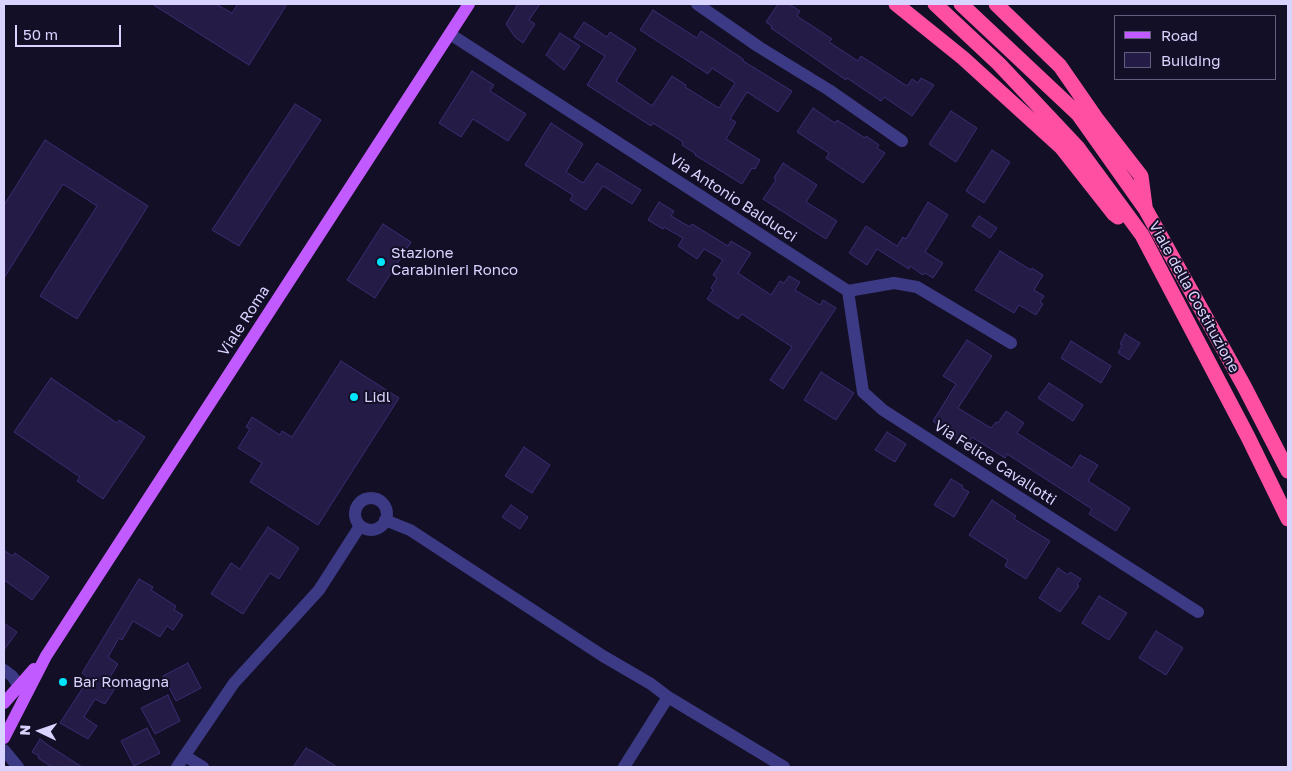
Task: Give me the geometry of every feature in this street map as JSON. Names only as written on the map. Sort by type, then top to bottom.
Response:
[{"type":"highway","points":[[896,4],[963,58],[1062,148],[1114,214],[1142,234]]},
{"type":"highway","name":"Viale della Costituzione","points":[[935,4],[999,64],[1078,148],[1142,234],[1288,518]]},
{"type":"highway","name":"Viale della Costituzione","points":[[961,4],[1078,114],[1146,210],[1244,386],[1288,472]]},
{"type":"highway","points":[[996,4],[1060,66],[1096,118],[1141,176],[1146,210]]},
{"type":"main road","name":"Viale Roma","points":[[4,738],[46,656],[469,4]]},
{"type":"main road","name":"Viale Roma","points":[[4,703],[46,656]]},
{"type":"street","points":[[697,4],[759,47],[829,90],[902,141]]},
{"type":"street","name":"Via Antonio Balducci","points":[[450,34],[848,292]]},
{"type":"street","points":[[848,292],[894,283],[917,287],[1011,343]]},
{"type":"street","name":"Via Felice Cavallotti","points":[[848,292],[863,392],[876,404],[1198,612]]},
{"type":"street","points":[[367,498],[377,499],[385,506],[386,520],[383,525],[374,530],[364,529],[357,522],[355,513],[358,503],[367,498]]},
{"type":"street","points":[[386,520],[410,530],[603,656],[784,767]]},
{"type":"street","points":[[178,767],[234,683],[319,590],[360,526]]},
{"type":"street","points":[[4,670],[12,676],[19,686]]},
{"type":"street","points":[[624,767],[668,697]]},
{"type":"street","points":[[4,750],[13,766]]},
{"type":"street","points":[[185,756],[202,767]]},
{"type":"building","points":[[152,4],[216,4],[232,13],[238,4],[287,4],[249,65]]},
{"type":"building","points":[[518,4],[540,4],[529,20],[535,24],[523,43],[515,37],[506,24]]},
{"type":"building","points":[[778,4],[789,4],[800,11],[797,16],[832,39],[829,42],[858,61],[861,56],[907,86],[912,79],[918,83],[921,78],[934,85],[912,116],[884,97],[881,101],[847,78],[846,80],[771,28],[772,26],[766,22]]},
{"type":"building","points":[[653,10],[697,38],[701,31],[743,59],[743,61],[792,91],[778,112],[747,92],[730,119],[736,122],[726,139],[760,160],[755,169],[752,168],[742,184],[695,155],[682,145],[683,142],[653,123],[651,126],[587,85],[605,56],[574,37],[584,22],[607,37],[610,32],[636,49],[616,81],[652,106],[672,76],[686,85],[685,87],[719,108],[735,83],[712,68],[708,74],[640,30]]},
{"type":"building","points":[[560,33],[580,46],[564,70],[546,55]]},
{"type":"building","points":[[472,71],[494,85],[490,91],[526,114],[508,141],[473,119],[461,137],[439,123]]},
{"type":"building","points":[[295,104],[321,120],[239,246],[212,230]]},
{"type":"building","points":[[813,108],[835,123],[837,120],[865,138],[866,136],[879,145],[877,148],[885,153],[863,183],[826,158],[829,153],[797,132]]},
{"type":"building","points":[[951,111],[977,128],[956,162],[929,144]]},
{"type":"building","points":[[551,123],[583,144],[566,172],[583,183],[597,163],[641,190],[632,204],[603,186],[586,210],[570,200],[573,195],[525,165]]},
{"type":"building","points":[[45,140],[148,206],[77,319],[40,296],[97,206],[63,184],[4,278],[4,205]]},
{"type":"building","points":[[992,150],[1010,162],[984,203],[966,191]]},
{"type":"building","points":[[783,163],[817,185],[806,202],[837,221],[826,239],[763,199],[776,180],[774,178]]},
{"type":"building","points":[[659,202],[674,211],[671,216],[690,227],[692,224],[728,246],[731,241],[751,253],[738,273],[771,295],[780,281],[784,283],[789,276],[800,282],[795,290],[820,305],[823,300],[836,308],[783,389],[770,380],[792,347],[742,314],[738,319],[707,299],[713,290],[711,288],[717,278],[713,275],[723,260],[704,249],[697,259],[678,246],[683,238],[648,220]]},
{"type":"building","points":[[928,202],[948,215],[925,252],[943,263],[933,278],[925,273],[923,275],[910,266],[909,269],[877,249],[867,265],[849,253],[866,226],[897,246],[903,237],[906,239]]},
{"type":"building","points":[[979,216],[997,228],[990,238],[972,226]]},
{"type":"building","points":[[383,224],[411,242],[375,298],[347,280]]},
{"type":"building","points":[[1000,251],[1043,275],[1034,290],[1044,296],[1040,302],[1043,304],[1036,315],[1019,305],[1014,313],[975,290]]},
{"type":"building","points":[[1125,334],[1140,343],[1129,360],[1118,353]]},
{"type":"building","points":[[967,340],[992,356],[958,408],[991,428],[996,422],[998,423],[1006,411],[1024,423],[1017,433],[1072,468],[1080,455],[1098,465],[1088,481],[1130,508],[1116,531],[1089,514],[1092,509],[1007,454],[1005,458],[972,437],[966,447],[933,421],[956,384],[943,376]]},
{"type":"building","points":[[1071,341],[1111,366],[1101,383],[1061,358]]},
{"type":"building","points":[[341,361],[399,398],[318,525],[250,482],[262,463],[238,448],[250,429],[246,427],[252,417],[280,435],[282,431],[292,437]]},
{"type":"building","points":[[821,372],[854,393],[836,420],[804,400]]},
{"type":"building","points":[[51,378],[117,423],[119,420],[145,437],[103,499],[77,481],[80,477],[14,432]]},
{"type":"building","points":[[1049,383],[1083,405],[1073,421],[1038,398]]},
{"type":"building","points":[[887,432],[906,444],[895,462],[875,450]]},
{"type":"building","points":[[524,447],[550,465],[532,493],[505,476]]},
{"type":"building","points":[[951,479],[969,492],[954,517],[934,505]]},
{"type":"building","points":[[992,500],[1016,516],[1014,519],[1050,541],[1026,579],[1005,566],[1008,560],[969,535]]},
{"type":"building","points":[[511,505],[528,517],[520,529],[502,517]]},
{"type":"building","points":[[268,527],[299,548],[279,579],[270,573],[243,614],[211,594],[231,563],[240,569]]},
{"type":"building","points":[[4,550],[12,556],[15,553],[49,577],[32,600],[4,580]]},
{"type":"building","points":[[1058,568],[1068,575],[1070,572],[1081,579],[1077,584],[1079,586],[1060,612],[1039,598]]},
{"type":"building","points":[[139,579],[153,587],[151,590],[176,606],[174,610],[183,615],[173,630],[167,626],[160,637],[133,621],[122,640],[119,638],[108,657],[118,664],[110,677],[119,682],[105,704],[95,699],[84,717],[97,726],[88,739],[60,723],[84,686],[82,685],[87,677],[82,673]]},
{"type":"building","points":[[1099,596],[1127,613],[1109,640],[1082,623]]},
{"type":"building","points":[[4,623],[17,632],[4,650]]},
{"type":"building","points":[[1156,631],[1183,648],[1166,675],[1139,658]]},
{"type":"building","points":[[188,663],[201,688],[176,701],[163,676]]},
{"type":"building","points":[[168,695],[180,721],[155,734],[141,708]]},
{"type":"building","points":[[147,728],[160,753],[134,766],[121,741]]},
{"type":"building","points":[[40,739],[82,767],[52,767],[38,758],[39,756],[32,752]]},
{"type":"building","points":[[306,748],[315,753],[337,767],[293,767]]},
{"type":"place","name":"Stazione Carabinieri Ronco","points":[[381,262]]},
{"type":"place","name":"Lidl","points":[[354,397]]},
{"type":"place","name":"Bar Romagna","points":[[63,682]]}]
